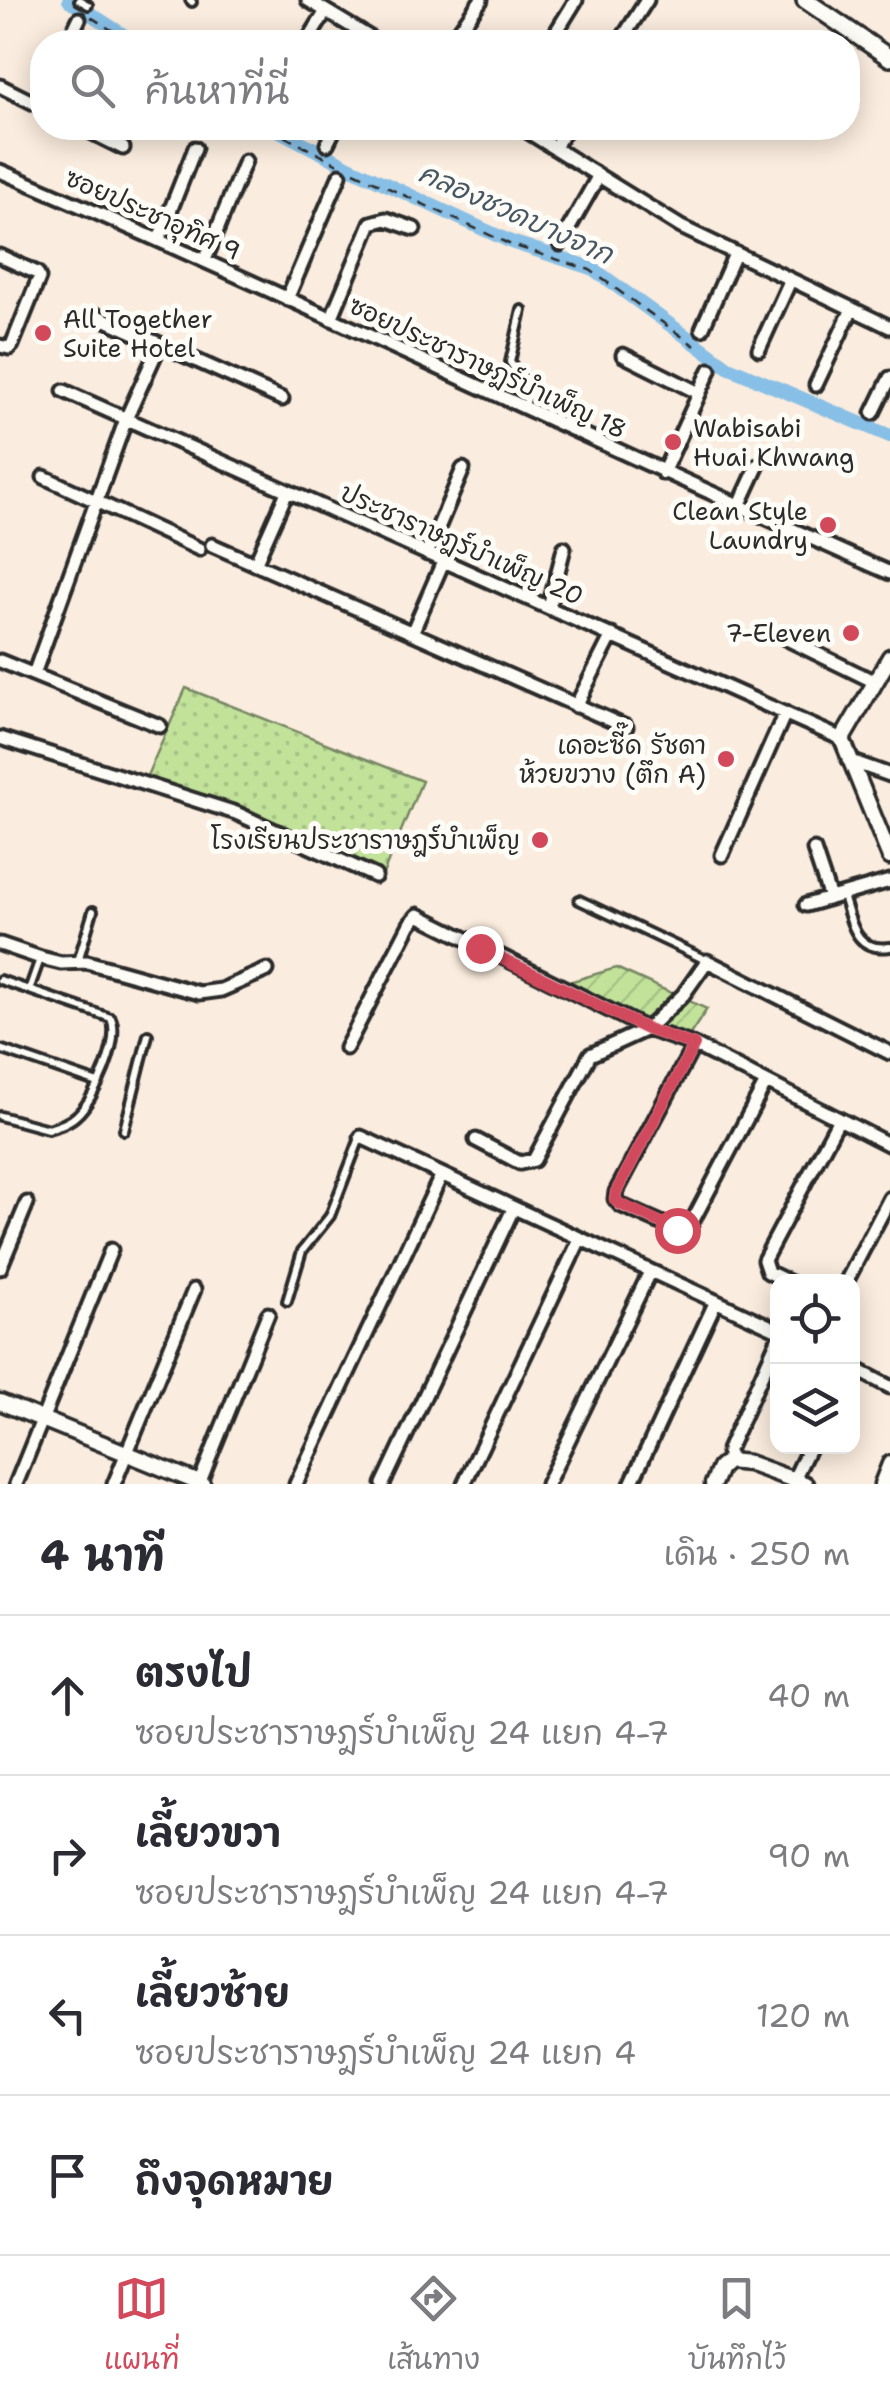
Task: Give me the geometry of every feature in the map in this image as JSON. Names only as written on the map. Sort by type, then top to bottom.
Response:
[{"type":"main road","points":[[808,1],[850,30]]},
{"type":"main road","points":[[860,37],[890,58]]},
{"type":"street","points":[[308,0],[355,30]]},
{"type":"street","points":[[460,30],[481,0]]},
{"type":"street","points":[[557,30],[576,0]]},
{"type":"street","points":[[628,30],[647,0]]},
{"type":"street","points":[[314,30],[326,11]]},
{"type":"street","points":[[74,30],[82,12]]},
{"type":"street","points":[[0,86],[30,99]]},
{"type":"street","points":[[108,140],[124,148]]},
{"type":"street","points":[[327,144],[329,140]]},
{"type":"street","points":[[541,140],[681,228],[890,327]]},
{"type":"street","points":[[554,148],[559,140]]},
{"type":"street","points":[[159,239],[194,148]]},
{"type":"street","points":[[204,260],[245,161]]},
{"type":"street","name":"ซอยประชาอุทิศ 9","points":[[0,171],[286,299]]},
{"type":"street","points":[[286,299],[340,175]]},
{"type":"street","points":[[560,244],[598,177]]},
{"type":"street","points":[[331,319],[371,223],[386,219],[414,229]]},
{"type":"street","points":[[702,329],[735,254]]},
{"type":"street","points":[[0,256],[37,273],[39,282],[12,345],[3,347]]},
{"type":"street","points":[[760,349],[790,281]]},
{"type":"street","name":"ซอยประชาราษฎร์บำเพ็ญ 18","points":[[286,299],[890,573]]},
{"type":"street","points":[[816,385],[852,309]]},
{"type":"street","points":[[95,315],[282,399]]},
{"type":"street","points":[[34,674],[126,419],[160,344]]},
{"type":"street","points":[[623,355],[700,393]]},
{"type":"street","points":[[663,473],[710,370]]},
{"type":"street","points":[[873,413],[890,378]]},
{"type":"street","name":"ประชาราษฎร์บำเพ็ญ 20","points":[[64,392],[842,739]]},
{"type":"street","points":[[738,506],[758,465]]},
{"type":"street","points":[[427,554],[463,470]]},
{"type":"street","points":[[44,478],[198,549]]},
{"type":"street","points":[[255,564],[287,492]]},
{"type":"street","points":[[212,544],[626,728]]},
{"type":"street","points":[[548,607],[564,548]]},
{"type":"street","points":[[412,633],[444,562]]},
{"type":"street","points":[[576,706],[612,634]]},
{"type":"street","points":[[785,638],[875,682]]},
{"type":"street","points":[[890,657],[842,739],[890,858]]},
{"type":"street","points":[[0,661],[160,726]]},
{"type":"street","points":[[722,855],[786,714]]},
{"type":"street","points":[[0,738],[236,813],[375,876]]},
{"type":"street","points":[[848,760],[890,774]]},
{"type":"street","points":[[814,850],[837,898]]},
{"type":"street","points":[[806,906],[890,880]]},
{"type":"street","points":[[346,1048],[418,915],[647,1029],[694,1045],[890,1144]]},
{"type":"street","points":[[0,944],[41,958],[78,962],[208,994],[267,970]]},
{"type":"street","points":[[476,1140],[520,1163],[534,1160],[590,1055],[647,1029],[683,995],[707,961],[890,1053]]},
{"type":"street","points":[[694,1045],[616,1192],[615,1200],[620,1204],[677,1230],[692,1222],[766,1082]]},
{"type":"street","points":[[772,1274],[764,1260],[839,1119]]},
{"type":"street","points":[[365,1139],[770,1326]]},
{"type":"street","points":[[296,1484],[441,1176]]},
{"type":"street","points":[[850,1274],[890,1198]]},
{"type":"street","points":[[0,1268],[3,1252],[26,1203]]},
{"type":"street","points":[[383,1484],[513,1208]]},
{"type":"street","points":[[464,1484],[580,1239]]},
{"type":"street","points":[[16,1484],[111,1250]]},
{"type":"street","points":[[548,1484],[650,1272]]},
{"type":"street","points":[[114,1484],[194,1290]]},
{"type":"street","points":[[631,1484],[716,1301]]},
{"type":"street","points":[[0,1402],[201,1484],[268,1314]]},
{"type":"street","points":[[728,1461],[728,1450],[770,1357]]},
{"type":"street","points":[[860,1371],[890,1387]]},
{"type":"street","points":[[713,1484],[728,1461],[748,1463],[799,1482],[808,1454]]},
{"type":"street","points":[[882,1484],[890,1464]]},
{"type":"lane","points":[[79,0],[82,12]]},
{"type":"lane","points":[[522,310],[510,362],[530,392],[524,407]]},
{"type":"lane","points":[[837,898],[857,937],[873,947],[890,947]]},
{"type":"lane","points":[[579,900],[707,961]]},
{"type":"lane","points":[[78,962],[93,911]]},
{"type":"lane","points":[[29,990],[41,958]]},
{"type":"lane","points":[[0,980],[111,1018],[115,1031],[93,1097],[66,1123],[39,1129],[0,1116]]},
{"type":"lane","points":[[124,1130],[148,1035]]},
{"type":"lane","points":[[0,1049],[98,1084]]},
{"type":"lane","points":[[287,1300],[302,1251],[330,1216],[365,1139]]},
{"type":"path","points":[[82,12],[111,30]]},
{"type":"path","points":[[291,140],[509,244],[590,270],[695,346]]},
{"type":"green space","points":[[186,688],[422,781],[383,874],[251,813],[146,778]]},
{"type":"green space","points":[[616,968],[707,1009],[687,1039],[562,984]]},
{"type":"waterway","name":"คลองชวดบางจาก","points":[[69,0],[115,30]]},
{"type":"waterway","name":"คลองชวดบางจาก","points":[[297,140],[511,242],[592,268],[728,367],[890,436]]},
{"type":"place","name":"All Together Suite Hotel","points":[[43,333]]},
{"type":"place","name":"Wabisabi Huai Khwang","points":[[673,442]]},
{"type":"place","name":"Clean Style Laundry","points":[[828,525]]},
{"type":"place","name":"7-Eleven","points":[[851,633]]},
{"type":"place","name":"เดอะซี๊ด รัชดา ห้วยขวาง (ตึก A)","points":[[726,759]]},
{"type":"place","name":"โรงเรียนประชาราษฎร์บำเพ็ญ","points":[[540,840]]},
{"type":"route","points":[[480,948],[647,1029],[694,1045],[615,1200],[677,1230]]}]
